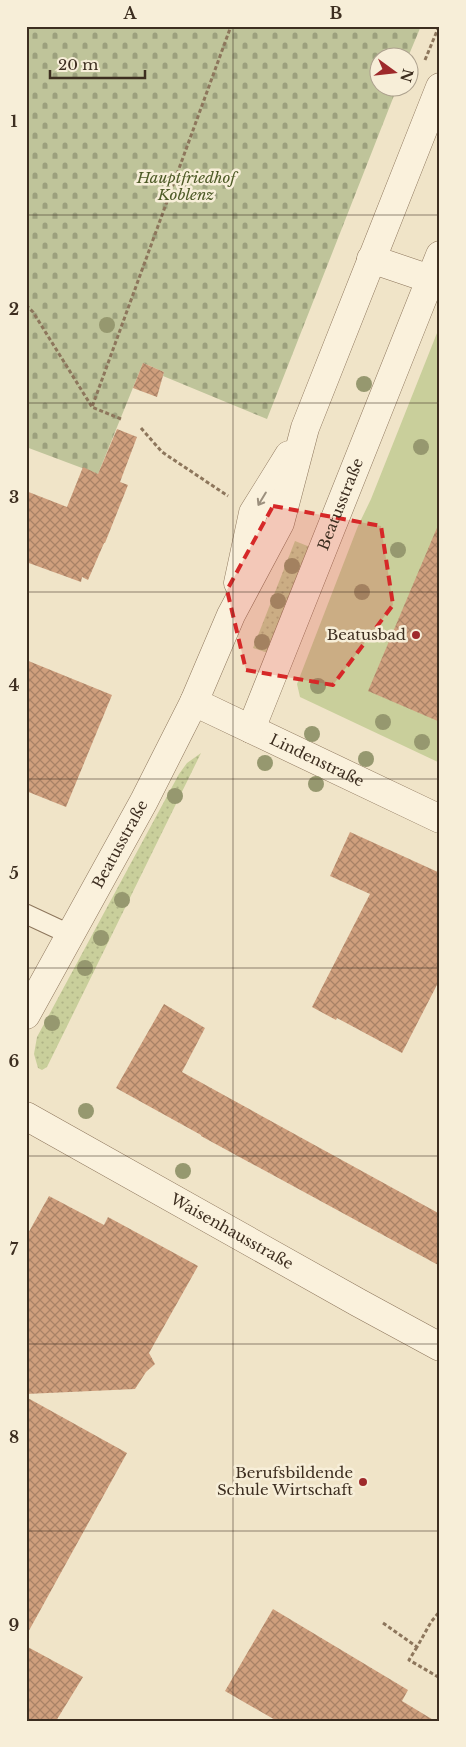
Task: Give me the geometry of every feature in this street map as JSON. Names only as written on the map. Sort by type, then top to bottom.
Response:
[{"type":"street","name":"Beatusstraße","points":[[26,1015],[144,801],[194,702],[231,615],[280,523],[305,428],[440,87]]},
{"type":"street","name":"Beatusstraße","points":[[251,729],[437,272],[371,259]]},
{"type":"street","name":"Lindenstraße","points":[[194,702],[440,819]]},
{"type":"street","name":"Waisenhausstraße","points":[[26,1116],[440,1347]]},
{"type":"lane","points":[[26,914],[71,935]]},
{"type":"path","points":[[92,407],[231,26]]},
{"type":"path","points":[[26,305],[33,312],[92,407],[121,419]]},
{"type":"path","points":[[141,428],[162,452],[232,500]]},
{"type":"path","points":[[440,1610],[409,1660],[440,1678]]},
{"type":"path","points":[[383,1623],[417,1647]]},
{"type":"highlighted area","points":[[273,506],[381,526],[393,605],[333,685],[246,670],[227,590]]},
{"type":"green space","name":"Hauptfriedhof Koblenz","points":[[26,26],[421,26],[412,48],[368,48],[368,98],[393,98],[267,419],[163,376],[164,372],[143,363],[98,474],[26,447]]},
{"type":"green space","points":[[439,328],[440,763],[300,697],[297,684],[358,526],[371,499]]},
{"type":"green space","points":[[295,541],[310,547],[268,653],[253,648]]},
{"type":"green space","points":[[201,753],[47,1067],[42,1070],[38,1068],[34,1054],[37,1037],[179,774],[187,763]]},
{"type":"building","points":[[143,363],[164,372],[157,397],[133,388]]},
{"type":"building","points":[[117,429],[137,437],[120,482],[128,485],[88,580],[82,577],[81,582],[26,562],[26,491],[67,507],[83,467],[98,474]]},
{"type":"building","name":"Beatusbad","points":[[440,523],[440,722],[368,691]]},
{"type":"building","points":[[26,660],[112,695],[66,807],[26,791]]},
{"type":"building","points":[[350,832],[440,873],[440,979],[402,1053],[337,1018],[336,1020],[312,1007],[370,894],[330,876]]},
{"type":"building","points":[[164,1004],[205,1028],[182,1072],[440,1214],[440,1266],[116,1088]]},
{"type":"building","points":[[49,1196],[104,1225],[108,1217],[198,1266],[149,1353],[155,1364],[146,1372],[135,1389],[26,1394],[26,1237]]},
{"type":"building","points":[[26,1397],[127,1453],[26,1636]]},
{"type":"building","points":[[273,1609],[408,1690],[402,1701],[435,1721],[277,1721],[225,1691]]},
{"type":"building","points":[[26,1646],[83,1677],[56,1721],[26,1721]]},
{"type":"place","name":"Beatusbad","points":[[416,635]]},
{"type":"place","name":"Berufsbildende Schule Wirtschaft","points":[[363,1482]]}]
